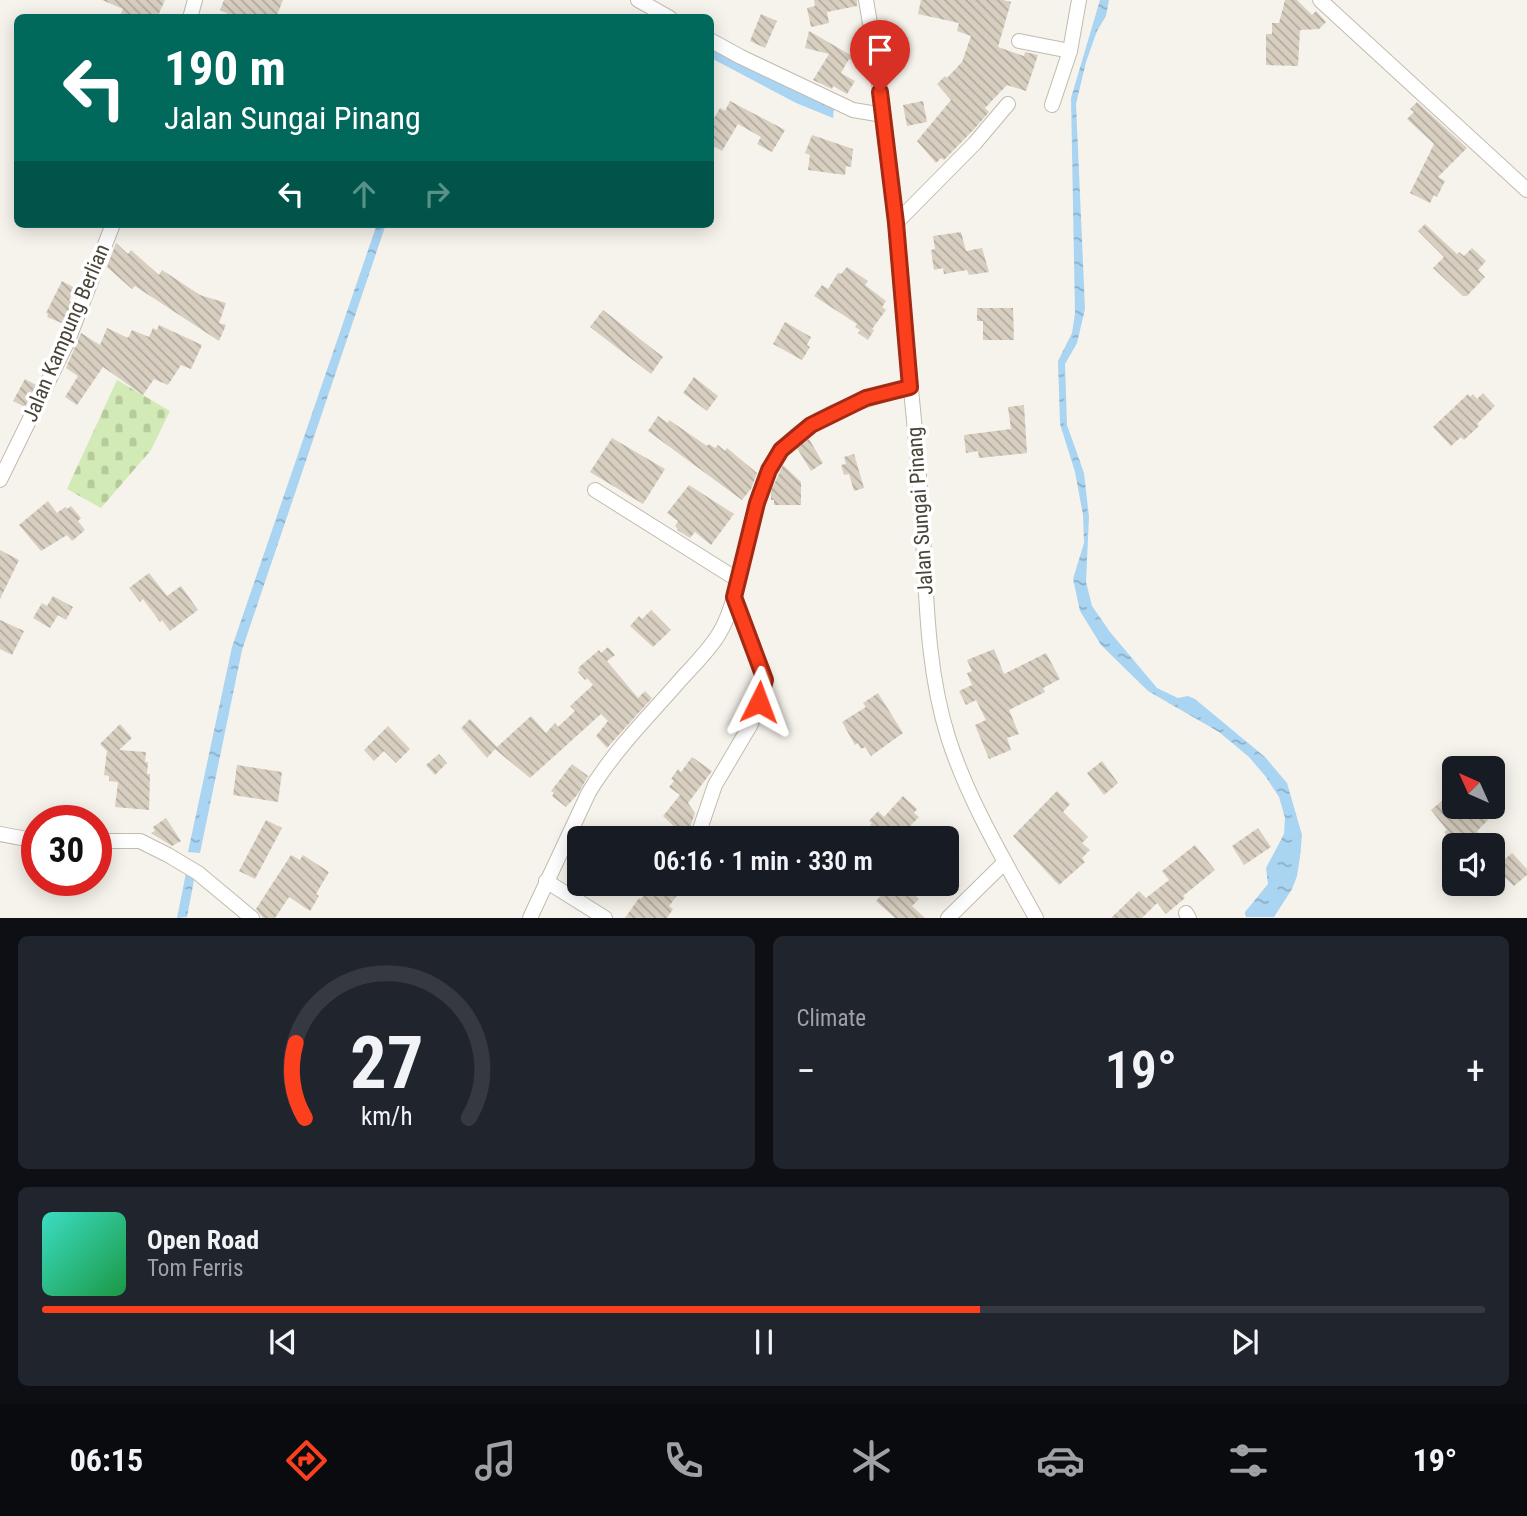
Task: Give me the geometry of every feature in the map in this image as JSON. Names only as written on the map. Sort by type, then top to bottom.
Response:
[{"type":"street","points":[[638,0],[663,14]]},
{"type":"street","name":"Jalan Sungai Pinang","points":[[866,0],[896,223],[921,491],[925,584],[933,667],[948,736],[966,783],[1004,862],[1036,918]]},
{"type":"street","points":[[1052,105],[1070,51],[1079,0]]},
{"type":"street","points":[[1320,0],[1527,190]]},
{"type":"street","points":[[1019,41],[1070,51]]},
{"type":"street","points":[[714,42],[853,110],[883,115]]},
{"type":"street","points":[[896,223],[975,144],[1007,104]]},
{"type":"street","name":"Jalan Kampung Berlian","points":[[0,480],[67,343],[111,228]]},
{"type":"street","points":[[530,918],[589,792],[601,773],[707,651],[725,623],[757,503],[769,470],[781,450],[811,425],[833,414],[866,398],[910,387]]},
{"type":"street","points":[[595,490],[737,580]]},
{"type":"street","points":[[701,826],[715,785],[751,724],[765,680],[734,597]]},
{"type":"street","points":[[0,834],[21,838]]},
{"type":"street","points":[[112,841],[139,841],[168,855],[198,873],[253,918]]},
{"type":"street","points":[[948,918],[1004,862]]},
{"type":"street","points":[[546,881],[605,918]]},
{"type":"green space","points":[[117,380],[170,411],[151,450],[101,508],[67,489]]},
{"type":"water","points":[[1100,0],[1109,0],[1106,16],[1097,31],[1086,62],[1076,104],[1085,309],[1077,343],[1065,364],[1067,425],[1084,473],[1089,517],[1086,582],[1092,606],[1157,688],[1178,698],[1188,696],[1195,699],[1265,757],[1287,783],[1302,835],[1300,857],[1292,889],[1274,917],[1246,917],[1245,912],[1268,884],[1266,868],[1284,834],[1285,818],[1279,797],[1249,757],[1219,732],[1148,691],[1101,645],[1080,611],[1073,579],[1084,543],[1083,515],[1075,472],[1060,424],[1058,361],[1072,333],[1075,313],[1071,98]]},
{"type":"water","points":[[714,50],[834,108],[833,118],[796,103],[714,60]]},
{"type":"water","points":[[376,228],[385,228],[242,650],[200,853],[188,852],[232,647]]},
{"type":"water","points":[[186,873],[194,880],[187,917],[177,918]]},
{"type":"building","points":[[102,0],[165,0],[159,14],[121,14],[123,9]]},
{"type":"building","points":[[224,0],[283,0],[278,14],[228,14],[220,10]]},
{"type":"building","points":[[814,0],[857,0],[857,6],[827,12],[829,23],[811,27],[807,8],[815,6]]},
{"type":"building","points":[[921,0],[1011,2],[998,47],[1024,56],[1025,52],[1038,55],[1026,91],[1007,85],[985,108],[989,112],[976,127],[944,160],[941,158],[936,163],[917,141],[951,100],[937,84],[945,76],[947,78],[962,62],[971,36],[957,31],[959,23],[918,14]]},
{"type":"building","points":[[1285,0],[1297,0],[1312,15],[1316,11],[1326,22],[1319,29],[1300,30],[1298,66],[1266,65],[1266,34],[1272,34],[1272,23],[1279,23]]},
{"type":"building","points":[[761,14],[777,21],[765,48],[750,41]]},
{"type":"building","points":[[809,31],[854,57],[853,60],[849,59],[841,73],[855,81],[847,94],[813,80],[829,54],[805,48]]},
{"type":"building","points":[[730,101],[785,130],[772,152],[757,144],[761,137],[738,124],[722,151],[714,146],[714,118],[720,108],[725,111]]},
{"type":"building","points":[[923,101],[927,122],[907,126],[903,105]]},
{"type":"building","points":[[1417,102],[1467,148],[1438,177],[1445,181],[1437,197],[1434,195],[1430,203],[1410,193],[1434,144],[1407,119],[1414,112],[1410,109]]},
{"type":"building","points":[[812,135],[853,149],[851,167],[846,166],[845,175],[808,170],[810,155],[805,153]]},
{"type":"building","points":[[1425,224],[1457,254],[1459,252],[1464,256],[1472,248],[1486,261],[1478,270],[1485,277],[1467,296],[1463,296],[1433,268],[1444,257],[1418,231]]},
{"type":"building","points":[[961,232],[966,251],[982,248],[989,272],[969,275],[967,270],[944,274],[943,268],[934,270],[931,250],[935,249],[933,236]]},
{"type":"building","points":[[116,243],[128,254],[131,250],[159,275],[162,270],[200,295],[226,303],[219,323],[226,325],[219,341],[135,286],[132,289],[107,267]]},
{"type":"building","points":[[847,267],[868,281],[865,285],[886,301],[882,307],[886,310],[872,329],[874,330],[868,340],[858,333],[860,330],[855,327],[857,324],[814,296],[822,285],[828,289],[838,273],[841,274]]},
{"type":"building","points":[[62,281],[75,288],[64,324],[47,317],[46,313]]},
{"type":"building","points":[[977,308],[1013,308],[1014,340],[983,340],[983,321],[977,321]]},
{"type":"building","points":[[603,310],[663,357],[651,374],[590,327]]},
{"type":"building","points":[[785,322],[811,337],[807,345],[810,347],[802,360],[773,344]]},
{"type":"building","points":[[159,325],[202,345],[191,369],[181,365],[168,385],[154,379],[143,395],[103,367],[77,405],[65,397],[78,376],[66,368],[81,333],[100,345],[107,328],[128,338],[132,330],[149,337],[153,328],[157,330]]},
{"type":"building","points":[[694,377],[718,396],[707,411],[683,393]]},
{"type":"building","points":[[25,379],[36,385],[25,407],[13,401]]},
{"type":"building","points":[[1483,393],[1495,406],[1464,440],[1461,437],[1451,446],[1433,427],[1468,394],[1470,397],[1473,394],[1477,399]]},
{"type":"building","points":[[1024,405],[1027,453],[979,458],[978,451],[966,453],[964,435],[1011,429],[1008,407]]},
{"type":"building","points":[[658,416],[668,423],[669,420],[707,446],[709,444],[715,448],[718,445],[725,451],[727,448],[757,473],[751,489],[742,500],[648,431]]},
{"type":"building","points":[[612,438],[665,469],[643,504],[590,472]]},
{"type":"building","points":[[809,439],[823,463],[811,471],[797,448]]},
{"type":"building","points":[[854,454],[864,488],[854,491],[849,474],[844,475],[841,465],[846,464],[844,457]]},
{"type":"building","points":[[783,465],[801,482],[801,505],[774,505],[774,500],[771,500],[771,491]]},
{"type":"building","points":[[689,485],[734,514],[711,545],[695,532],[690,538],[677,530],[675,526],[678,521],[667,513]]},
{"type":"building","points":[[48,501],[57,513],[71,506],[81,518],[78,521],[85,530],[72,541],[67,535],[41,551],[19,525]]},
{"type":"building","points":[[0,550],[19,560],[0,599]]},
{"type":"building","points":[[149,573],[167,596],[181,586],[198,610],[170,631],[143,599],[140,602],[129,588]]},
{"type":"building","points":[[53,596],[73,607],[66,620],[58,615],[50,628],[33,618],[42,603],[47,606]]},
{"type":"building","points":[[651,610],[671,630],[653,647],[630,626],[639,616],[642,619]]},
{"type":"building","points":[[0,620],[24,631],[12,655],[0,649]]},
{"type":"building","points":[[608,647],[615,655],[607,661],[638,698],[645,691],[652,698],[607,748],[596,736],[608,721],[601,714],[530,778],[495,749],[487,758],[461,728],[470,719],[497,747],[531,716],[546,733],[555,723],[558,727],[575,711],[570,706],[593,685],[587,678],[585,680],[578,668],[599,650],[601,653]]},
{"type":"building","points":[[994,649],[1004,674],[1046,653],[1060,679],[1043,688],[1045,692],[1009,710],[1019,734],[1007,738],[1011,750],[989,759],[975,725],[986,720],[976,700],[966,705],[959,691],[972,685],[967,673],[972,671],[967,660]]},
{"type":"building","points":[[878,693],[903,733],[871,756],[865,747],[861,749],[858,743],[855,745],[842,722],[866,707],[863,703]]},
{"type":"building","points":[[120,724],[132,738],[119,750],[146,752],[147,774],[150,774],[149,810],[115,807],[118,782],[109,781],[109,776],[104,775],[107,751],[100,744]]},
{"type":"building","points":[[388,726],[410,749],[396,763],[384,751],[374,761],[364,750]]},
{"type":"building","points":[[439,754],[447,763],[435,775],[426,765]]},
{"type":"building","points":[[692,757],[712,771],[688,803],[695,813],[690,826],[673,826],[663,816],[680,795],[669,787],[678,769],[681,772]]},
{"type":"building","points":[[1102,761],[1118,783],[1104,795],[1087,773]]},
{"type":"building","points":[[572,764],[588,776],[578,794],[566,807],[552,796],[554,793],[551,791]]},
{"type":"building","points":[[237,765],[282,772],[278,802],[233,795]]},
{"type":"building","points":[[1057,791],[1070,804],[1063,812],[1088,837],[1082,843],[1090,850],[1082,858],[1085,862],[1059,885],[1013,836]]},
{"type":"building","points":[[903,796],[917,809],[914,813],[919,817],[910,826],[870,825],[872,823],[869,821],[878,811],[884,817]]},
{"type":"building","points":[[1442,801],[1442,819],[1488,820],[1477,831],[1478,833],[1445,833],[1447,830],[1431,810]]},
{"type":"building","points":[[166,818],[181,841],[172,846],[151,833],[155,831],[153,827]]},
{"type":"building","points":[[266,820],[282,828],[255,879],[239,871]]},
{"type":"building","points":[[1258,828],[1271,847],[1244,865],[1232,846]]},
{"type":"building","points":[[1195,845],[1215,870],[1183,896],[1185,898],[1166,914],[1157,903],[1142,918],[1111,918],[1139,891],[1146,898],[1169,880],[1162,871]]},
{"type":"building","points":[[1512,853],[1527,869],[1527,875],[1514,886],[1505,877],[1505,859]]},
{"type":"building","points":[[291,855],[300,860],[303,855],[329,872],[316,894],[319,896],[310,911],[289,897],[275,918],[263,918],[256,909]]},
{"type":"building","points":[[643,896],[677,896],[669,906],[673,909],[667,918],[625,918],[639,898]]},
{"type":"building","points":[[880,896],[915,896],[919,899],[912,906],[925,918],[895,918],[876,901]]},
{"type":"route","points":[[759,702],[765,680],[734,597],[757,503],[769,470],[781,450],[811,425],[866,398],[910,387],[896,223],[880,92]]}]
